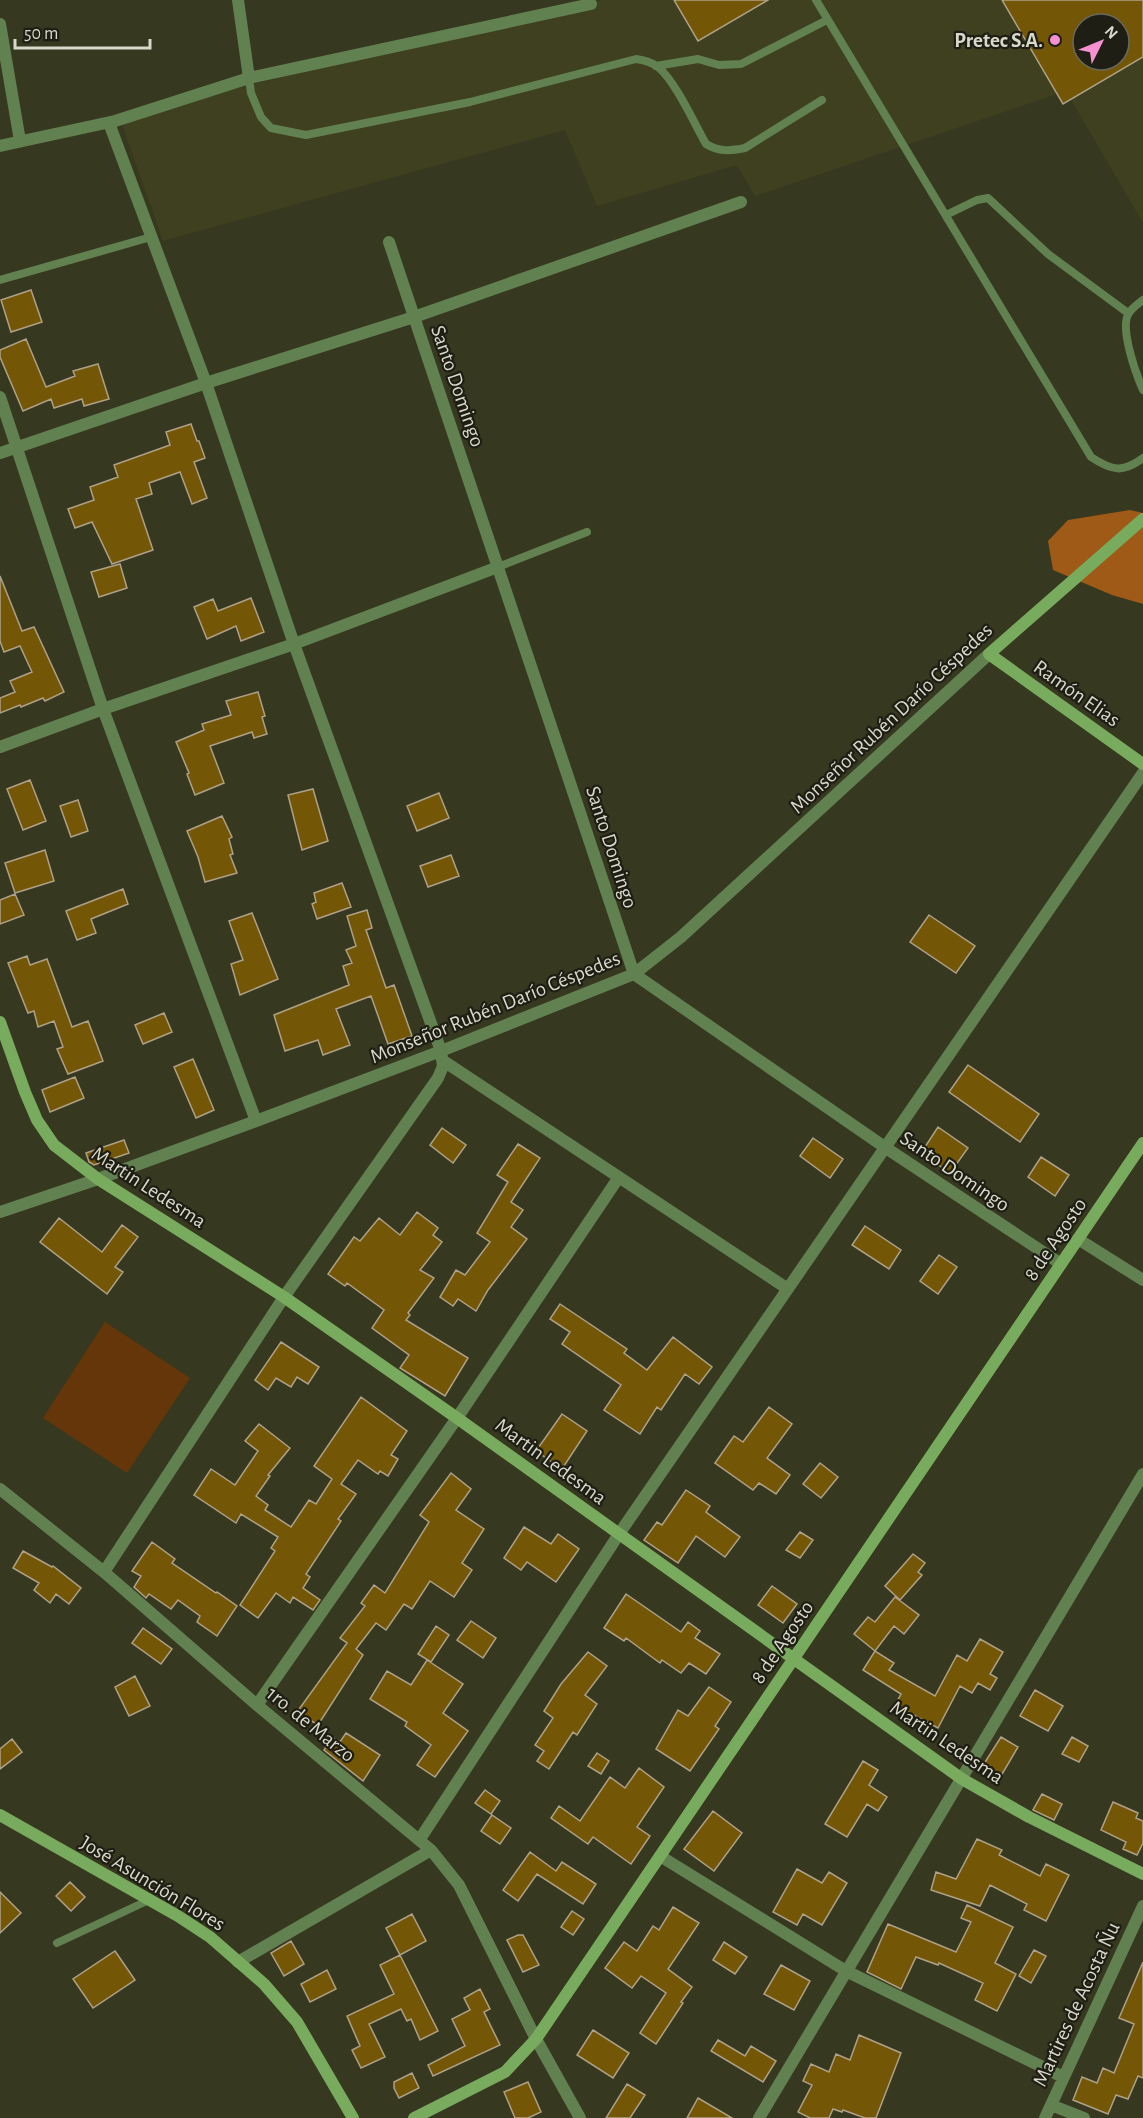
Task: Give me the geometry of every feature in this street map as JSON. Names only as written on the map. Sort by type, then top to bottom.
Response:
[{"type":"street","points":[[238,0],[249,78]]},
{"type":"street","points":[[0,146],[109,123],[249,78],[591,4]]},
{"type":"street","points":[[0,24],[20,141]]},
{"type":"street","points":[[104,1572],[284,1297],[438,1078],[443,1066],[294,644],[206,383],[109,123]]},
{"type":"street","points":[[0,453],[206,383],[414,317],[741,202]]},
{"type":"street","name":"Santo Domingo","points":[[389,242],[633,974],[886,1148],[1061,1264]]},
{"type":"street","points":[[0,397],[103,709],[255,1121]]},
{"type":"street","name":"Monseñor Rubén Darío Céspedes","points":[[0,1212],[99,1179],[441,1055],[633,974],[681,938],[989,654],[1143,519]]},
{"type":"street","points":[[0,747],[103,709],[294,644],[498,567]]},
{"type":"street","name":"Ramón Elias","points":[[989,654],[1143,764]]},
{"type":"street","points":[[420,1839],[619,1534],[1143,773]]},
{"type":"street","name":"Martin Ledesma","points":[[0,1022],[25,1092],[38,1120],[54,1145],[99,1179],[284,1297],[962,1779],[1029,1817],[1143,1874]]},
{"type":"street","points":[[441,1055],[788,1289]]},
{"type":"street","name":"8 de Agosto","points":[[414,2118],[505,2072],[536,2039],[1143,1143]]},
{"type":"street","points":[[256,1705],[457,1418],[619,1177]]},
{"type":"street","points":[[1078,1239],[1143,1280]]},
{"type":"street","points":[[759,2118],[1143,1474]]},
{"type":"street","name":"1ro. de Marzo","points":[[0,1489],[104,1572],[256,1705],[431,1850],[459,1885],[536,2039],[580,2118]]},
{"type":"street","name":"José Asunción Flores","points":[[0,1815],[210,1937],[264,1984],[297,2022],[353,2118]]},
{"type":"street","points":[[238,1962],[431,1850]]},
{"type":"street","points":[[660,1856],[846,1971],[1063,2077]]},
{"type":"street","name":"Martires de Acosta Ñu","points":[[1045,2118],[1143,1906]]},
{"type":"street","points":[[1051,2105],[1083,2118]]},
{"type":"lane","points":[[816,0],[1091,457],[1106,467],[1118,469],[1131,467],[1143,458]]},
{"type":"lane","points":[[656,66],[698,59],[719,65],[741,64],[827,20]]},
{"type":"lane","points":[[249,78],[250,93],[261,117],[271,128],[306,135],[470,102],[636,59],[656,66],[667,76],[706,144],[716,150],[745,148],[822,100]]},
{"type":"lane","points":[[946,215],[977,200],[988,198],[1048,254],[1128,313]]},
{"type":"lane","points":[[0,280],[152,237]]},
{"type":"lane","points":[[1143,300],[1128,313],[1125,327],[1137,377],[1143,390]]},
{"type":"lane","points":[[498,567],[587,532]]},
{"type":"lane","points":[[57,1943],[149,1900]]},
{"type":"shaded area","points":[[603,0],[1143,0],[1143,223],[1066,91],[755,196],[737,165],[597,206],[565,130],[163,241],[119,116]]},
{"type":"shaded area","points":[[1130,510],[1143,513],[1143,604],[1112,595],[1053,570],[1048,541],[1068,520]]},
{"type":"shaded area","points":[[105,1322],[190,1378],[127,1473],[43,1418]]},
{"type":"building","points":[[674,0],[768,0],[698,41]]},
{"type":"building","name":"Pretec S.A.","points":[[1002,0],[1143,0],[1143,57],[1131,64],[1131,12],[1071,12],[1071,72],[1117,72],[1063,104]]},
{"type":"building","points":[[31,290],[42,322],[11,332],[1,300]]},
{"type":"building","points":[[26,339],[46,387],[75,376],[73,371],[98,364],[109,399],[84,406],[82,399],[54,408],[51,399],[23,411],[0,357],[0,350]]},
{"type":"building","points":[[191,424],[205,458],[194,462],[207,498],[192,504],[180,472],[149,483],[152,494],[136,499],[153,550],[112,564],[92,522],[75,528],[68,509],[94,500],[90,487],[118,477],[114,465],[170,445],[166,432]]},
{"type":"building","points":[[120,564],[127,588],[99,597],[91,572]]},
{"type":"building","points":[[0,576],[22,631],[34,627],[64,692],[45,701],[43,698],[0,713],[0,698],[15,692],[10,681],[32,672],[20,646],[4,652],[0,641]]},
{"type":"building","points":[[251,598],[264,632],[241,641],[236,626],[207,639],[194,607],[213,599],[218,611]]},
{"type":"building","points":[[258,692],[265,716],[262,717],[267,734],[254,738],[252,732],[210,746],[224,783],[195,795],[176,742],[204,730],[202,724],[231,715],[226,701]]},
{"type":"building","points":[[30,780],[46,821],[23,830],[7,789]]},
{"type":"building","points":[[313,789],[328,841],[302,850],[288,795]]},
{"type":"building","points":[[439,793],[449,818],[417,831],[407,806]]},
{"type":"building","points":[[78,800],[88,831],[71,837],[60,806]]},
{"type":"building","points":[[222,816],[232,837],[229,839],[233,854],[230,855],[237,873],[205,882],[187,831]]},
{"type":"building","points":[[45,850],[54,881],[15,893],[5,863]]},
{"type":"building","points":[[451,855],[459,876],[428,887],[420,866]]},
{"type":"building","points":[[342,883],[351,907],[317,919],[312,904],[316,902],[314,893]]},
{"type":"building","points":[[123,889],[128,904],[91,919],[96,933],[77,940],[66,911]]},
{"type":"building","points":[[15,894],[24,915],[0,924],[0,900]]},
{"type":"building","points":[[367,910],[372,928],[366,930],[386,988],[394,985],[412,1036],[388,1044],[371,996],[336,1009],[350,1045],[323,1055],[318,1040],[285,1051],[274,1015],[349,985],[343,966],[352,963],[346,950],[356,946],[347,916]]},
{"type":"building","points":[[252,913],[278,979],[240,995],[231,964],[243,960],[229,921]]},
{"type":"building","points":[[929,915],[975,946],[956,973],[910,942]]},
{"type":"building","points":[[27,956],[30,965],[47,959],[72,1027],[88,1021],[103,1061],[68,1074],[57,1049],[63,1047],[54,1021],[38,1027],[34,1011],[28,1013],[8,963]]},
{"type":"building","points":[[164,1013],[172,1032],[143,1044],[135,1025]]},
{"type":"building","points":[[193,1059],[214,1110],[196,1118],[174,1067]]},
{"type":"building","points":[[968,1065],[1039,1114],[1020,1142],[949,1092]]},
{"type":"building","points":[[75,1077],[84,1098],[50,1112],[42,1090]]},
{"type":"building","points":[[938,1127],[968,1148],[950,1173],[921,1153]]},
{"type":"building","points":[[442,1128],[466,1145],[453,1163],[430,1145]]},
{"type":"building","points":[[813,1138],[843,1159],[830,1178],[800,1156]]},
{"type":"building","points":[[124,1140],[129,1153],[94,1165],[89,1162],[86,1153]]},
{"type":"building","points":[[518,1144],[540,1158],[511,1202],[523,1210],[511,1227],[527,1239],[488,1290],[476,1311],[458,1299],[453,1306],[440,1297],[456,1270],[465,1275],[490,1242],[477,1233],[508,1182],[497,1175]]},
{"type":"building","points":[[1041,1157],[1069,1175],[1055,1196],[1028,1177]]},
{"type":"building","points":[[417,1212],[438,1228],[433,1235],[442,1242],[420,1270],[434,1278],[408,1313],[410,1315],[406,1320],[468,1358],[445,1396],[400,1368],[409,1355],[372,1328],[384,1310],[347,1283],[345,1286],[328,1274],[354,1237],[360,1241],[379,1218],[400,1235]]},
{"type":"building","points":[[59,1218],[102,1252],[122,1225],[138,1237],[115,1267],[123,1272],[107,1294],[40,1242]]},
{"type":"building","points":[[865,1226],[901,1250],[889,1269],[852,1245]]},
{"type":"building","points":[[939,1255],[957,1267],[938,1294],[920,1281]]},
{"type":"building","points":[[560,1304],[627,1349],[624,1353],[647,1370],[673,1337],[712,1367],[699,1384],[685,1374],[661,1410],[657,1407],[640,1434],[604,1410],[621,1385],[562,1344],[570,1332],[550,1319]]},
{"type":"building","points":[[281,1342],[319,1367],[308,1384],[297,1377],[291,1387],[276,1378],[268,1390],[255,1380]]},
{"type":"building","points":[[361,1397],[407,1431],[391,1455],[398,1459],[388,1476],[380,1471],[378,1474],[358,1460],[341,1484],[356,1494],[338,1519],[341,1521],[306,1574],[310,1577],[303,1588],[320,1600],[313,1610],[293,1597],[290,1603],[276,1593],[258,1618],[240,1605],[275,1551],[271,1548],[278,1537],[241,1514],[236,1523],[194,1495],[211,1469],[235,1485],[258,1451],[245,1441],[259,1424],[290,1448],[268,1475],[270,1476],[256,1496],[268,1505],[265,1510],[291,1527],[309,1500],[316,1504],[332,1479],[314,1466]]},
{"type":"building","points":[[769,1407],[792,1424],[767,1458],[790,1475],[776,1494],[759,1483],[753,1490],[715,1463],[734,1436],[743,1442]]},
{"type":"building","points":[[562,1414],[587,1431],[562,1469],[536,1451]]},
{"type":"building","points":[[820,1463],[838,1477],[821,1498],[803,1484]]},
{"type":"building","points":[[451,1473],[471,1489],[456,1510],[484,1529],[462,1563],[472,1570],[454,1597],[430,1581],[412,1609],[404,1604],[386,1630],[376,1623],[356,1649],[363,1655],[318,1725],[297,1712],[347,1643],[340,1638],[365,1606],[361,1603],[374,1585],[385,1593],[429,1522],[420,1515]]},
{"type":"building","points":[[686,1490],[710,1506],[706,1512],[740,1537],[725,1557],[696,1536],[678,1563],[644,1540],[657,1522],[662,1525]]},
{"type":"building","points":[[524,1527],[551,1544],[558,1534],[579,1549],[556,1582],[527,1562],[521,1570],[504,1558]]},
{"type":"building","points":[[800,1532],[813,1540],[800,1558],[786,1550]]},
{"type":"building","points":[[152,1542],[175,1559],[172,1563],[237,1606],[217,1636],[197,1622],[200,1616],[178,1600],[171,1609],[149,1594],[146,1598],[134,1587],[141,1576],[132,1571]]},
{"type":"building","points":[[23,1551],[53,1566],[81,1588],[69,1604],[56,1594],[50,1603],[34,1590],[39,1583],[13,1568]]},
{"type":"building","points":[[913,1554],[925,1563],[918,1572],[922,1575],[900,1600],[885,1586]]},
{"type":"building","points":[[772,1586],[797,1604],[783,1623],[758,1605]]},
{"type":"building","points":[[626,1594],[681,1632],[688,1622],[700,1631],[695,1638],[720,1654],[706,1674],[689,1663],[681,1673],[662,1660],[660,1663],[626,1638],[624,1641],[604,1628]]},
{"type":"building","points":[[895,1597],[919,1615],[904,1634],[894,1626],[875,1651],[854,1634],[868,1617],[875,1622]]},
{"type":"building","points":[[471,1621],[496,1638],[483,1658],[457,1640]]},
{"type":"building","points":[[436,1626],[449,1635],[431,1662],[418,1654]]},
{"type":"building","points":[[143,1628],[172,1649],[161,1664],[132,1643]]},
{"type":"building","points":[[980,1639],[1003,1652],[990,1674],[997,1678],[990,1690],[978,1683],[972,1693],[960,1686],[938,1728],[895,1705],[901,1694],[863,1670],[875,1651],[894,1663],[889,1670],[935,1696],[957,1655],[967,1661]]},
{"type":"building","points":[[588,1652],[607,1666],[585,1695],[597,1704],[577,1735],[573,1732],[549,1769],[537,1761],[544,1751],[535,1745],[553,1718],[544,1711],[561,1684]]},
{"type":"building","points":[[427,1660],[463,1684],[443,1713],[468,1731],[435,1777],[417,1765],[431,1745],[405,1726],[407,1722],[370,1699],[387,1671],[411,1685]]},
{"type":"building","points":[[135,1676],[150,1706],[129,1716],[115,1687]]},
{"type":"building","points":[[709,1687],[731,1702],[715,1726],[719,1729],[690,1771],[656,1749],[678,1710],[688,1716]]},
{"type":"building","points":[[1035,1690],[1063,1706],[1048,1731],[1020,1716]]},
{"type":"building","points":[[346,1733],[380,1755],[363,1781],[324,1750],[332,1737],[340,1742]]},
{"type":"building","points":[[1001,1737],[1018,1747],[998,1781],[980,1770]]},
{"type":"building","points":[[1072,1737],[1088,1746],[1079,1762],[1062,1754]]},
{"type":"building","points":[[12,1739],[22,1752],[0,1769],[0,1749]]},
{"type":"building","points":[[597,1753],[609,1761],[601,1774],[588,1766]]},
{"type":"building","points":[[863,1761],[878,1770],[869,1785],[887,1797],[878,1811],[867,1804],[847,1837],[825,1824]]},
{"type":"building","points":[[639,1768],[664,1787],[637,1827],[650,1836],[631,1864],[593,1837],[588,1844],[551,1818],[559,1806],[580,1821],[610,1777],[625,1788]]},
{"type":"building","points":[[485,1790],[500,1801],[491,1814],[475,1803]]},
{"type":"building","points":[[1042,1794],[1062,1804],[1054,1820],[1033,1810]]},
{"type":"building","points":[[1113,1802],[1138,1813],[1136,1818],[1143,1821],[1143,1843],[1137,1855],[1123,1849],[1126,1842],[1101,1830]]},
{"type":"building","points":[[713,1811],[742,1833],[714,1871],[684,1849]]},
{"type":"building","points":[[492,1815],[511,1828],[500,1844],[481,1831]]},
{"type":"building","points":[[977,1839],[1002,1850],[999,1855],[1040,1876],[1046,1864],[1069,1875],[1046,1921],[1024,1910],[1027,1904],[990,1885],[980,1906],[931,1890],[936,1872],[956,1879]]},
{"type":"building","points":[[530,1852],[556,1871],[562,1862],[596,1884],[583,1904],[537,1874],[518,1901],[503,1890]]},
{"type":"building","points":[[797,1869],[822,1883],[829,1872],[847,1883],[822,1925],[803,1914],[797,1925],[773,1912]]},
{"type":"building","points":[[70,1882],[85,1897],[71,1911],[56,1896]]},
{"type":"building","points":[[0,1892],[21,1913],[0,1933]]},
{"type":"building","points":[[967,1905],[1013,1927],[995,1963],[1016,1974],[997,2011],[975,2000],[983,1983],[939,1963],[938,1965],[916,1957],[901,1989],[867,1972],[888,1924],[956,1952],[971,1922],[961,1918]]},
{"type":"building","points":[[673,1907],[699,1923],[668,1969],[692,1987],[656,2044],[640,2033],[666,1993],[641,1976],[632,1988],[605,1968],[624,1942],[637,1951],[653,1926],[659,1930]]},
{"type":"building","points":[[572,1911],[584,1919],[573,1935],[561,1927]]},
{"type":"building","points":[[412,1914],[426,1941],[400,1955],[386,1928]]},
{"type":"building","points":[[523,1935],[539,1965],[523,1972],[507,1940]]},
{"type":"building","points":[[291,1941],[304,1964],[284,1976],[271,1953]]},
{"type":"building","points":[[724,1942],[747,1957],[735,1974],[713,1960]]},
{"type":"building","points":[[1034,1950],[1046,1956],[1031,1983],[1019,1976]]},
{"type":"building","points":[[115,1951],[135,1980],[93,2008],[73,1979]]},
{"type":"building","points":[[400,1955],[438,2031],[420,2040],[411,2019],[407,2021],[401,2009],[369,2024],[385,2057],[361,2068],[352,2050],[360,2046],[347,2016],[394,1994],[380,1965]]},
{"type":"building","points":[[1143,1962],[1143,2078],[1138,2076],[1128,2099],[1116,2095],[1108,2114],[1073,2100],[1082,2077],[1097,2083],[1103,2068],[1114,2073],[1134,2024],[1119,2018]]},
{"type":"building","points":[[781,1965],[810,1981],[794,2010],[764,1994]]},
{"type":"building","points":[[327,1970],[336,1989],[310,2002],[301,1984]]},
{"type":"building","points":[[480,1989],[490,2009],[484,2012],[500,2045],[433,2076],[428,2065],[465,2046],[452,2019],[470,2010],[464,1998]]},
{"type":"building","points":[[593,2030],[629,2053],[613,2078],[577,2055]]},
{"type":"building","points":[[859,2035],[901,2053],[876,2118],[865,2118],[833,2109],[829,2118],[810,2118],[798,2112],[812,2085],[803,2081],[811,2064],[829,2072],[836,2054],[850,2060]]},
{"type":"building","points":[[718,2040],[745,2056],[751,2046],[776,2061],[763,2082],[711,2051]]},
{"type":"building","points":[[412,2073],[419,2088],[399,2098],[394,2082]]},
{"type":"building","points":[[528,2082],[541,2112],[528,2118],[515,2118],[504,2092]]},
{"type":"building","points":[[627,2084],[645,2095],[630,2118],[606,2118]]},
{"type":"building","points":[[698,2098],[732,2118],[687,2118]]},
{"type":"place","name":"Pretec S.A.","points":[[1055,40]]}]
